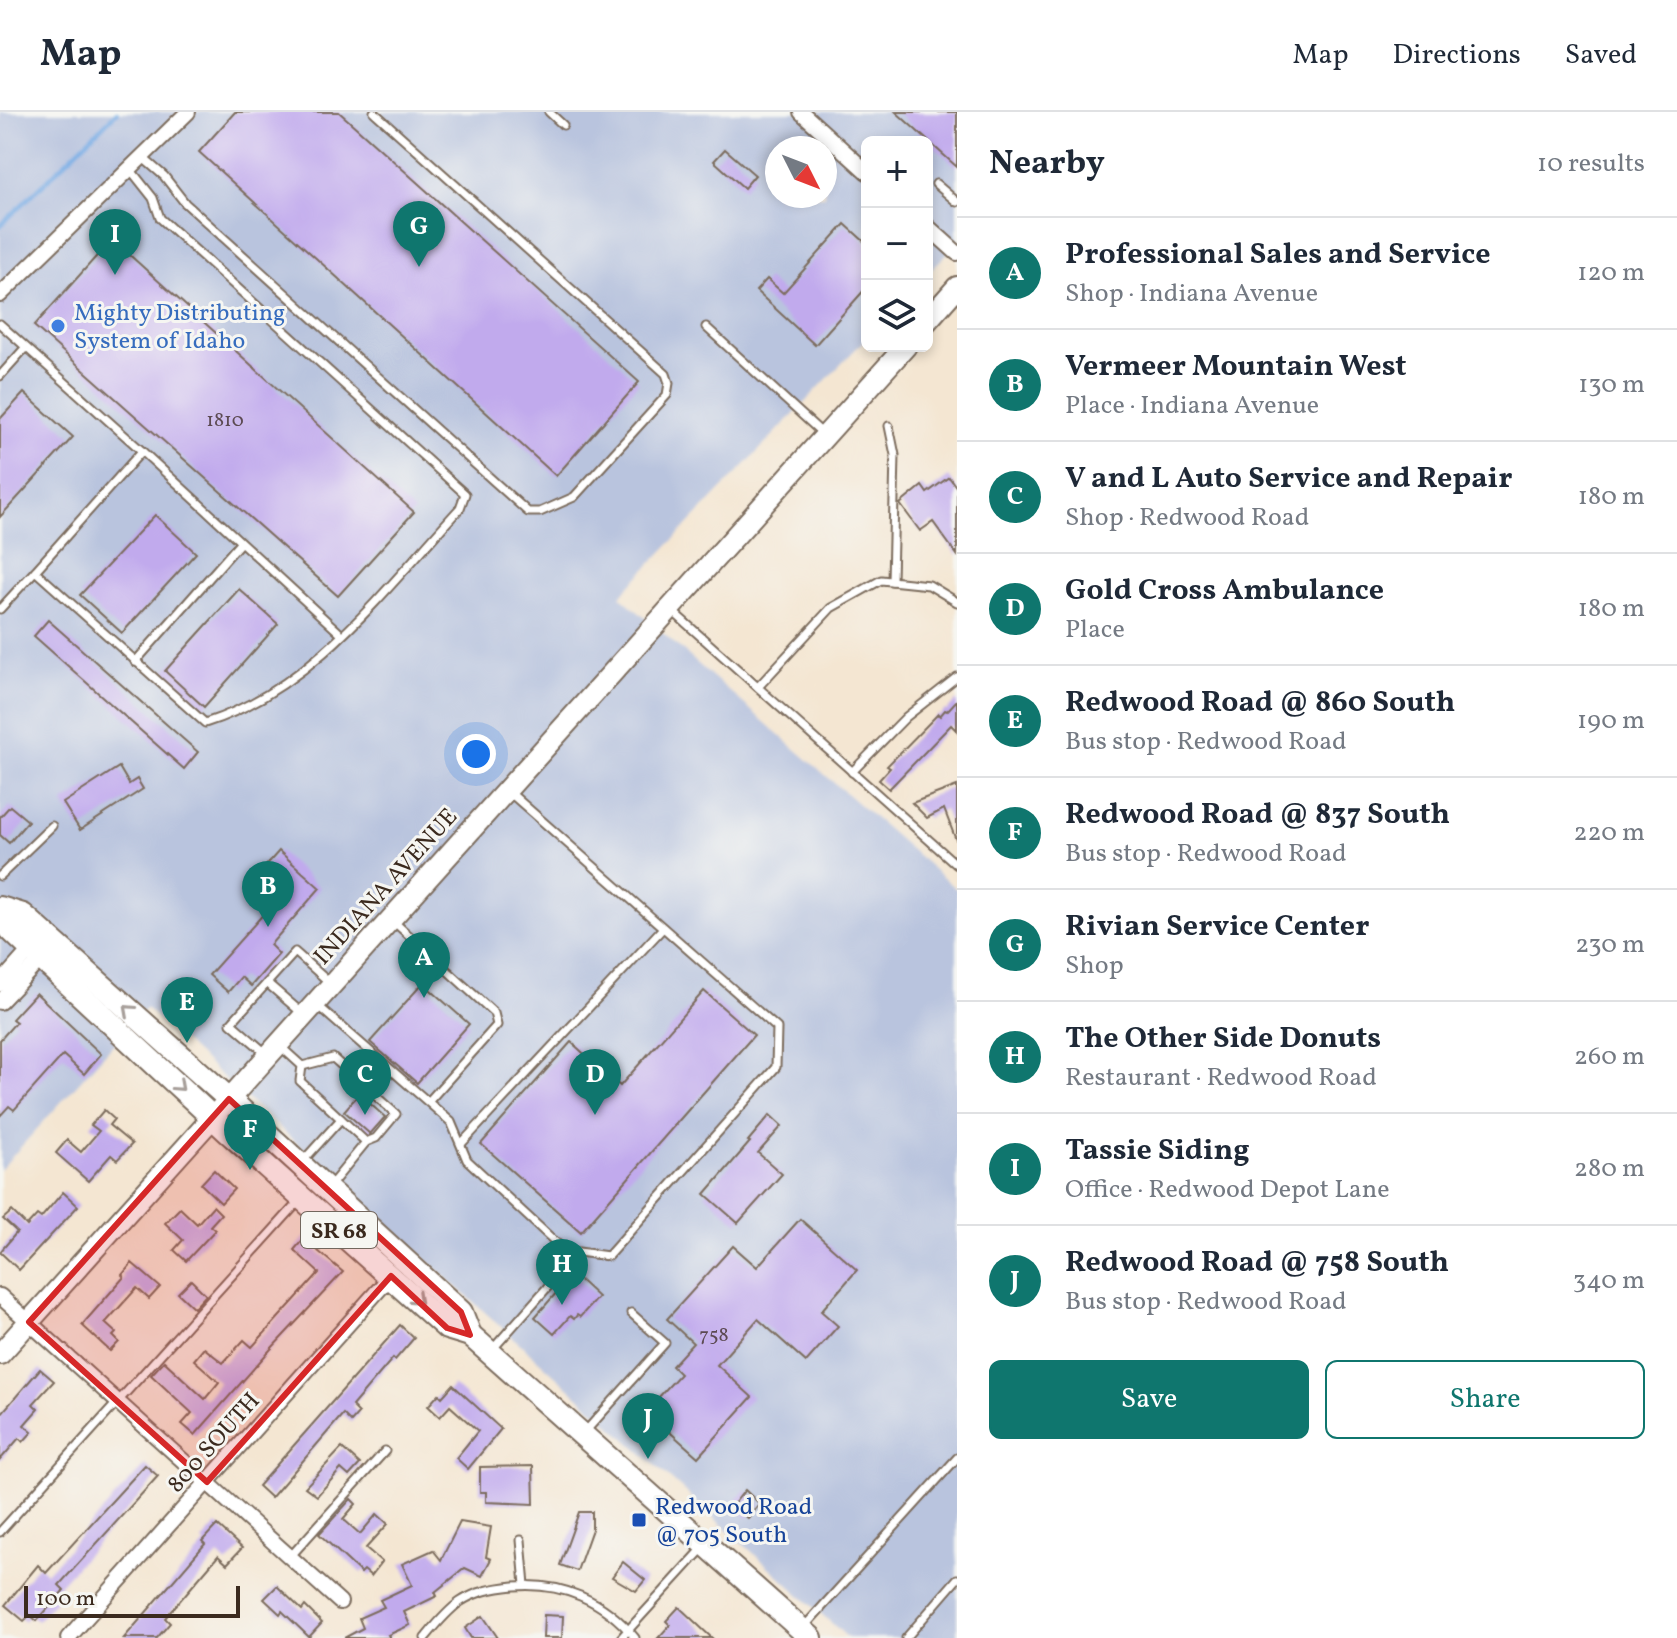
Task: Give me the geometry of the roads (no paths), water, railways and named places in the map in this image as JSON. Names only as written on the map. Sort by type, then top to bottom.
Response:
[{"type":"main road","name":"SR 68","points":[[0,909],[11,930],[36,954],[302,1198],[447,1328],[470,1335],[490,1352],[806,1634]]},
{"type":"main road","name":"SR 68","points":[[0,909],[23,915],[229,1099],[461,1312],[470,1335]]},
{"type":"street","points":[[0,295],[188,112]]},
{"type":"street","points":[[801,112],[861,167]]},
{"type":"street","points":[[933,231],[957,253]]},
{"type":"street","points":[[933,314],[957,287]]},
{"type":"street","name":"INDIANA AVENUE","points":[[0,1354],[901,352]]},
{"type":"street","points":[[0,984],[36,954]]},
{"type":"street","points":[[0,1002],[36,954]]},
{"type":"street","name":"800 SOUTH","points":[[68,1638],[391,1276]]},
{"type":"street","points":[[0,1296],[340,1602]]},
{"type":"lane","points":[[142,157],[164,176],[185,203],[528,512],[540,512],[574,497],[667,395],[669,383],[666,374],[374,112]]},
{"type":"lane","points":[[549,112],[563,125]]},
{"type":"lane","points":[[35,571],[205,723],[232,715],[312,665],[460,508],[465,494],[160,218],[153,198],[130,169]]},
{"type":"lane","points":[[936,184],[957,202]]},
{"type":"lane","points":[[0,324],[342,635]]},
{"type":"lane","points":[[706,327],[825,435]]},
{"type":"lane","points":[[0,376],[25,348]]},
{"type":"lane","points":[[889,426],[895,455],[892,581]]},
{"type":"lane","points":[[0,609],[142,451]]},
{"type":"lane","points":[[135,662],[240,543]]},
{"type":"lane","points":[[758,687],[831,608],[881,580],[929,585],[957,602]]},
{"type":"lane","points":[[669,608],[957,865]]},
{"type":"lane","points":[[852,772],[906,717],[957,677]]},
{"type":"lane","points":[[267,983],[310,1009],[429,1101],[451,1122],[467,1160],[564,1250],[608,1256],[776,1067],[777,1028],[505,789]]},
{"type":"lane","points":[[0,876],[52,826]]},
{"type":"lane","points":[[390,919],[494,1013],[497,1025],[429,1101]]},
{"type":"lane","points":[[461,1144],[663,928]]},
{"type":"lane","points":[[327,1190],[366,1142],[376,1138],[396,1114],[333,1058],[302,1066],[231,1023],[295,952],[331,985]]},
{"type":"lane","points":[[302,1066],[300,1081],[366,1142]]},
{"type":"lane","points":[[300,1165],[341,1119]]},
{"type":"lane","points":[[0,1532],[302,1198]]},
{"type":"lane","points":[[490,1352],[560,1273],[564,1250]]},
{"type":"lane","points":[[583,1434],[665,1343],[631,1313]]},
{"type":"lane","points":[[290,1557],[385,1451]]},
{"type":"lane","points":[[806,1634],[957,1458]]},
{"type":"lane","points":[[521,1540],[525,1585]]},
{"type":"lane","points":[[621,1638],[706,1544]]},
{"type":"lane","points":[[906,1638],[957,1579]]},
{"type":"lane","points":[[425,1638],[460,1602],[491,1588],[525,1585],[547,1585],[572,1591],[599,1604],[635,1638]]},
{"type":"waterway","points":[[0,226],[117,112]]},
{"type":"place","name":"Rivian Service Center","points":[[419,267]]},
{"type":"place","name":"Tassie Siding","points":[[115,275]]},
{"type":"place","name":"Mighty Distributing System of Idaho","points":[[58,326]]},
{"type":"place","name":"Vermeer Mountain West","points":[[268,927]]},
{"type":"place","name":"Professional Sales and Service","points":[[424,998]]},
{"type":"place","name":"Redwood Road @ 860 South","points":[[187,1043]]},
{"type":"place","name":"V and L Auto Service and Repair","points":[[365,1115]]},
{"type":"place","name":"Gold Cross Ambulance","points":[[595,1115]]},
{"type":"place","name":"Redwood Road @ 837 South","points":[[250,1170]]},
{"type":"place","name":"The Other Side Donuts","points":[[562,1305]]},
{"type":"place","name":"Redwood Road @ 758 South","points":[[648,1459]]},
{"type":"place","name":"Redwood Road @ 705 South","points":[[639,1520]]}]
